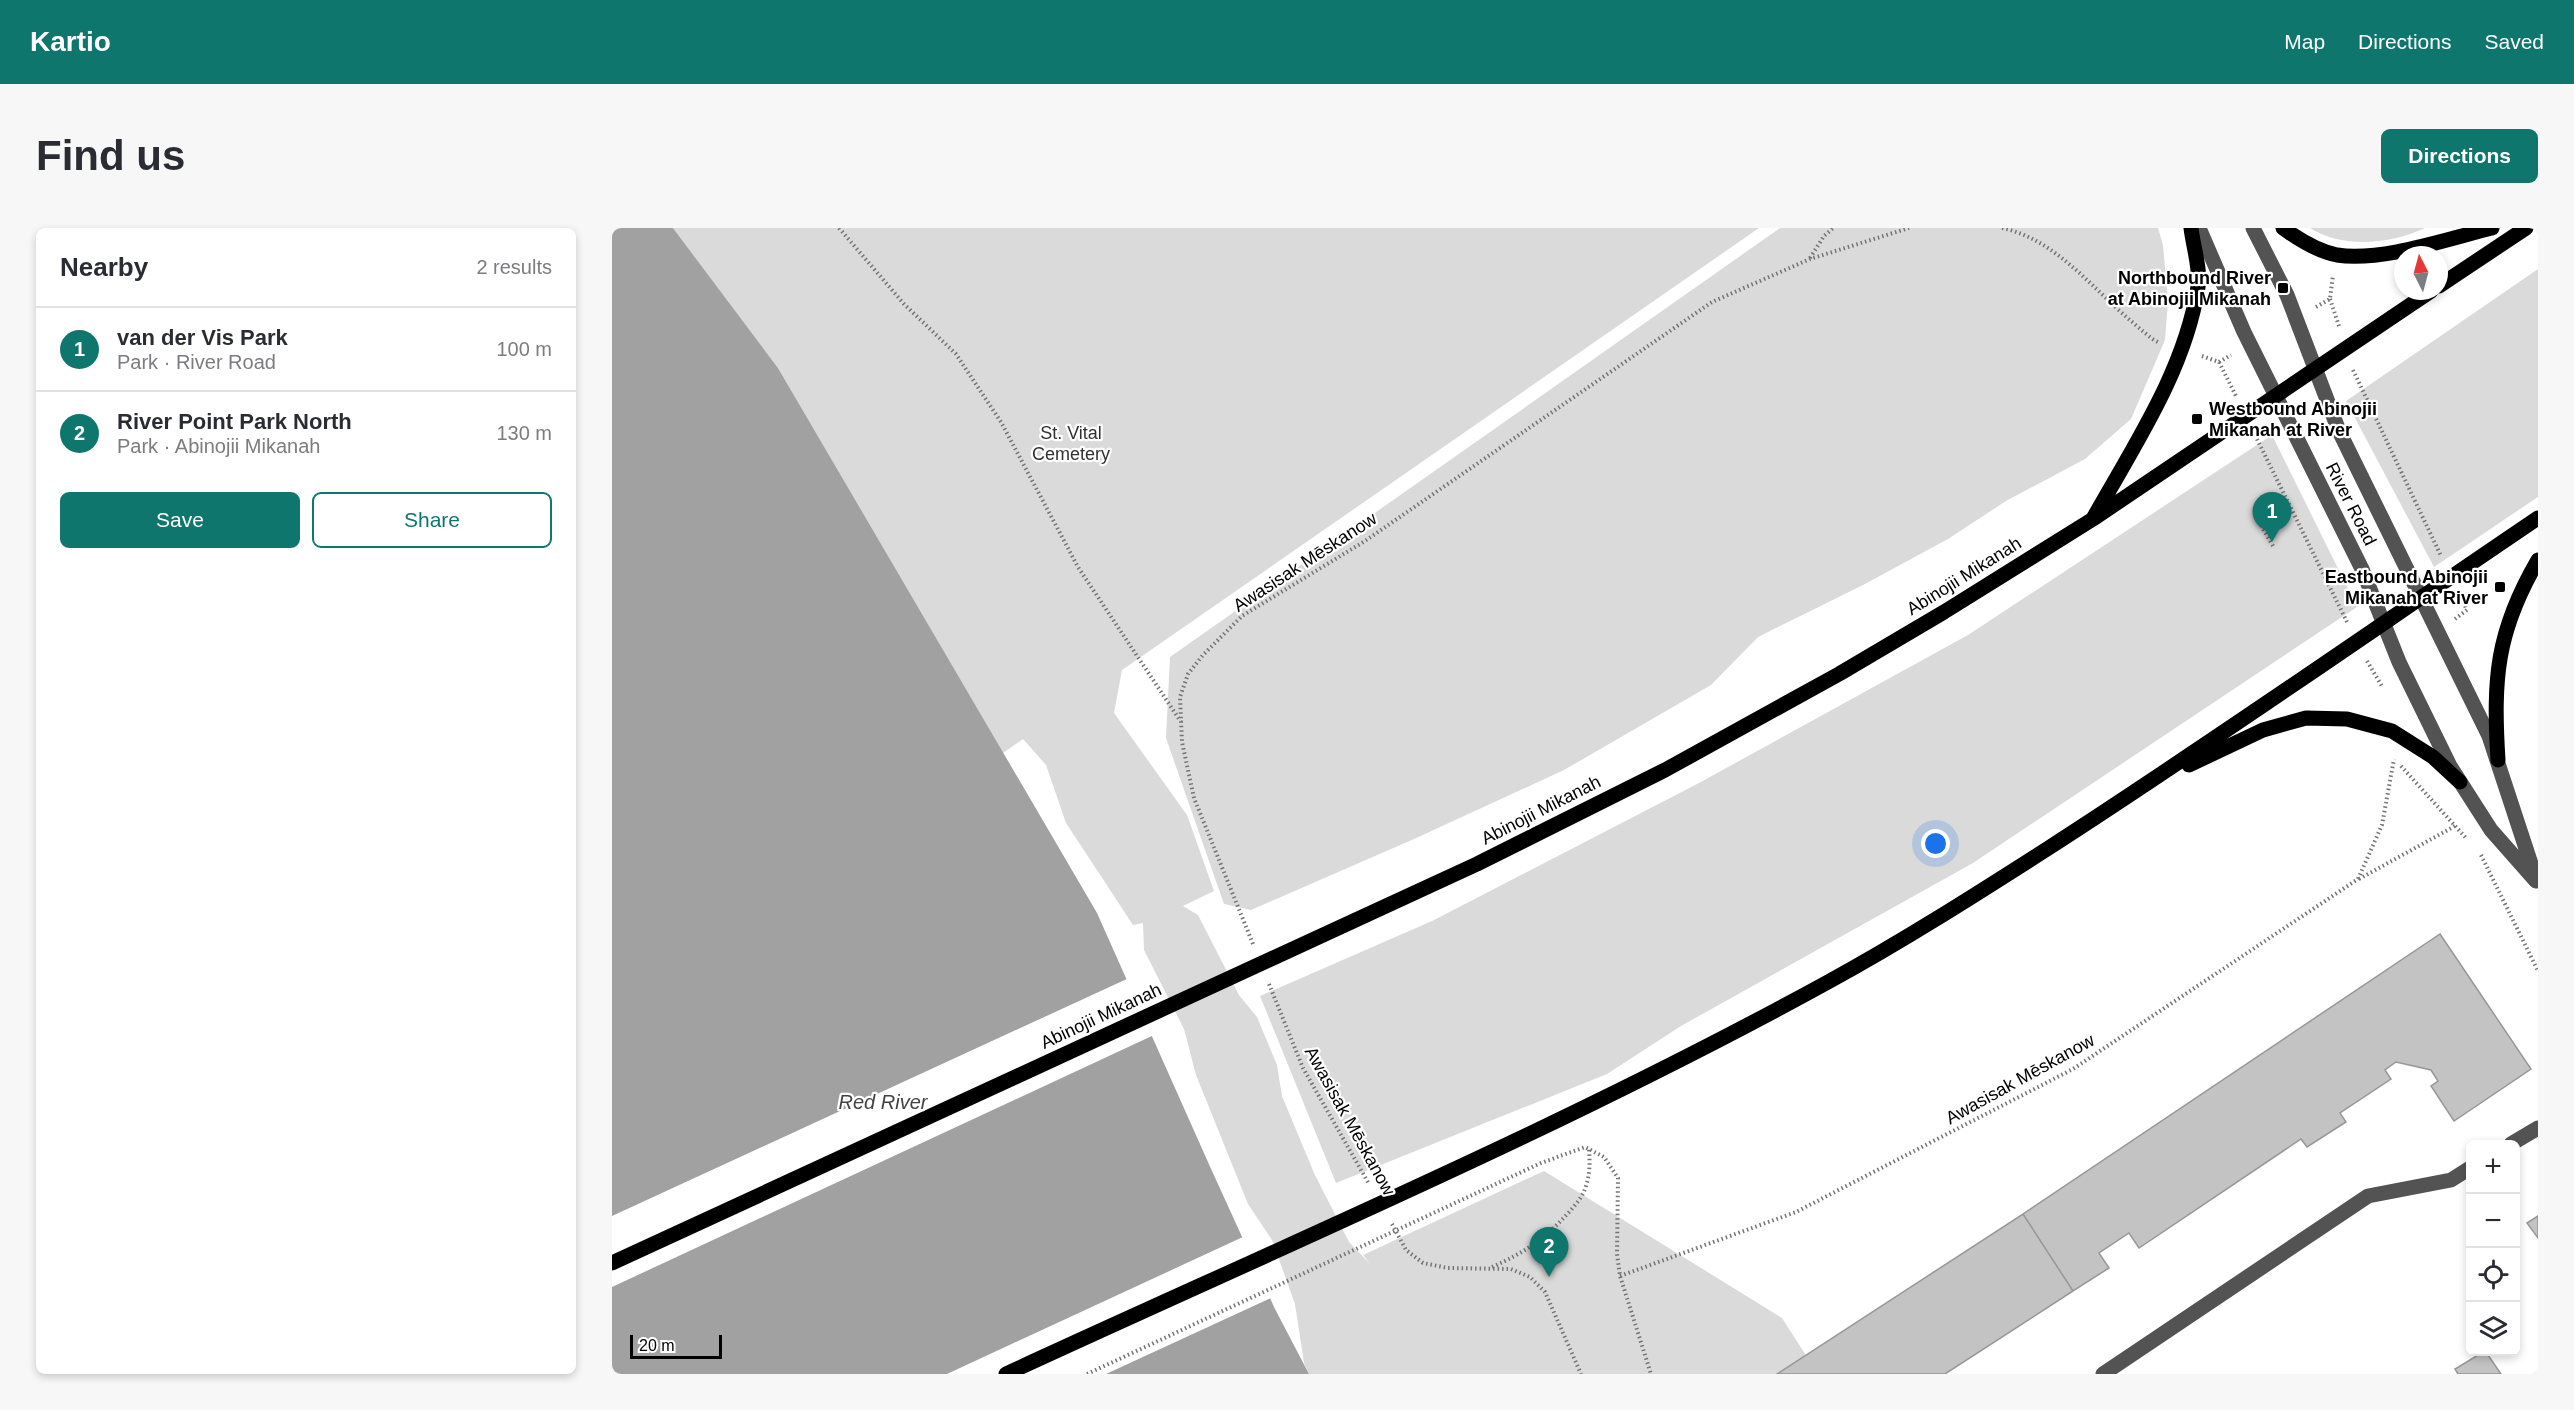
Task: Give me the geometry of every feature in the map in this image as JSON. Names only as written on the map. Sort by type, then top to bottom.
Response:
[{"type":"main road","points":[[2093,519],[2149,419],[2182,351],[2199,285],[2191,228]]},
{"type":"main road","points":[[2283,228],[2300,240],[2336,255],[2388,254],[2492,228]]},
{"type":"main road","points":[[2448,280],[2526,228]]},
{"type":"main road","name":"Abinojii Mikanah","points":[[612,1263],[1411,894],[1555,826],[1675,764],[1935,618],[2093,519],[2247,418],[2274,396],[2418,300]]},
{"type":"main road","points":[[1006,1374],[1527,1134],[1689,1056],[1831,980],[1942,915],[2148,784],[2538,518]]},
{"type":"main road","points":[[2498,760],[2495,704],[2498,662],[2513,608],[2538,560]]},
{"type":"main road","points":[[2148,784],[2263,730],[2306,718],[2347,719],[2389,730],[2433,757],[2460,782]]},
{"type":"street","name":"River Road","points":[[2199,228],[2225,292],[2274,396],[2362,569],[2400,662],[2460,782],[2491,830],[2537,883]]},
{"type":"street","name":"River Road","points":[[2253,228],[2287,295],[2339,431],[2489,736],[2537,883]]},
{"type":"street","points":[[2518,1140],[2538,1128]]},
{"type":"street","points":[[2103,1374],[2368,1196],[2451,1180],[2466,1171]]},
{"type":"path","points":[[839,228],[904,304],[956,354],[1001,422],[1078,567],[1181,723]]},
{"type":"path","points":[[1810,259],[1824,236],[1833,228]]},
{"type":"path","name":"Awasisak Mēskanow","points":[[1254,947],[1194,798],[1182,742],[1180,697],[1188,674],[1203,655],[1242,616],[1365,541],[1712,302],[1810,259],[1909,228]]},
{"type":"path","points":[[2002,228],[2016,231],[2062,258],[2157,342]]},
{"type":"path","points":[[2330,299],[2357,381],[2467,610]]},
{"type":"path","points":[[2219,362],[2357,641],[2385,691]]},
{"type":"path","points":[[2273,546],[2256,515],[2285,495]]},
{"type":"path","points":[[2389,730],[2382,744],[2469,841]]},
{"type":"path","points":[[2358,879],[2382,825],[2394,758]]},
{"type":"path","name":"Awasisak Mēskanow","points":[[1620,1276],[1796,1212],[2073,1069],[2358,879],[2455,826]]},
{"type":"path","points":[[2477,849],[2538,970]]},
{"type":"path","name":"Awasisak Mēskanow","points":[[1267,980],[1303,1068],[1372,1189]]},
{"type":"path","points":[[1087,1374],[1541,1164],[1585,1147],[1604,1157],[1618,1178],[1617,1254],[1620,1276],[1652,1374]]},
{"type":"path","points":[[1489,1269],[1524,1253],[1575,1205],[1586,1187],[1590,1170],[1589,1149]]},
{"type":"path","name":"Awasisak Mēskanow","points":[[1389,1220],[1406,1250],[1423,1263],[1448,1268],[1511,1269],[1530,1277],[1545,1292],[1581,1374]]},
{"type":"green space","name":"St. Vital Cemetery","points":[[673,228],[1759,228],[1122,670],[1114,713],[1187,815],[1214,891],[1183,906],[1198,915],[1239,995],[1257,1017],[1277,1065],[1282,1096],[1314,1173],[1349,1242],[1371,1265],[1363,1255],[1544,1171],[1782,1318],[1818,1374],[1309,1374],[1304,1363],[1295,1304],[1272,1240],[1248,1204],[1196,1075],[1184,1029],[1144,950],[1143,923],[1133,925],[1066,823],[1046,765],[1023,739],[1003,753],[778,368]]},
{"type":"green space","points":[[1780,228],[2158,228],[2163,245],[2168,301],[2165,340],[2131,419],[2085,459],[2006,501],[1948,539],[1863,585],[1758,637],[1711,685],[1564,770],[1414,839],[1251,910],[1224,904],[1166,738],[1170,657]]},
{"type":"green space","points":[[2310,228],[2425,228],[2397,238],[2367,242],[2337,239]]},
{"type":"green space","points":[[2538,269],[2538,497],[2434,567],[2346,401]]},
{"type":"green space","points":[[2272,435],[2357,607],[1973,863],[1681,1026],[1607,1074],[1336,1183],[1260,996],[1432,921],[1699,783],[1968,635]]},
{"type":"water","name":"Red River","points":[[612,228],[673,228],[778,368],[1097,913],[1275,1309],[1309,1374],[612,1374]]},
{"type":"pier","points":[[1129,978],[1154,1035],[612,1287],[612,1216]]},
{"type":"pier","points":[[1245,1236],[1273,1297],[1106,1374],[947,1374]]},
{"type":"building","points":[[2440,934],[2531,1069],[2454,1121],[2431,1086],[2438,1081],[2431,1070],[2396,1062],[2385,1070],[2391,1079],[2340,1113],[2346,1122],[2307,1147],[2301,1139],[2139,1248],[2129,1233],[2099,1253],[2109,1268],[2073,1291],[2023,1214]]},
{"type":"building","points":[[2023,1214],[2073,1291],[1945,1374],[1777,1374]]},
{"type":"building","points":[[2538,1216],[2538,1238],[2527,1223]]},
{"type":"building","points":[[2476,1356],[2489,1356],[2501,1374],[2458,1374],[2455,1369]]},
{"type":"place","name":"Northbound River at Abinojii Mikanah","points":[[2283,288]]},
{"type":"place","name":"Westbound Abinojii Mikanah at River","points":[[2197,419]]},
{"type":"place","name":"van der Vis Park","points":[[2272,542]]},
{"type":"place","name":"Eastbound Abinojii Mikanah at River","points":[[2500,587]]},
{"type":"place","name":"River Point Park North","points":[[1549,1277]]}]
